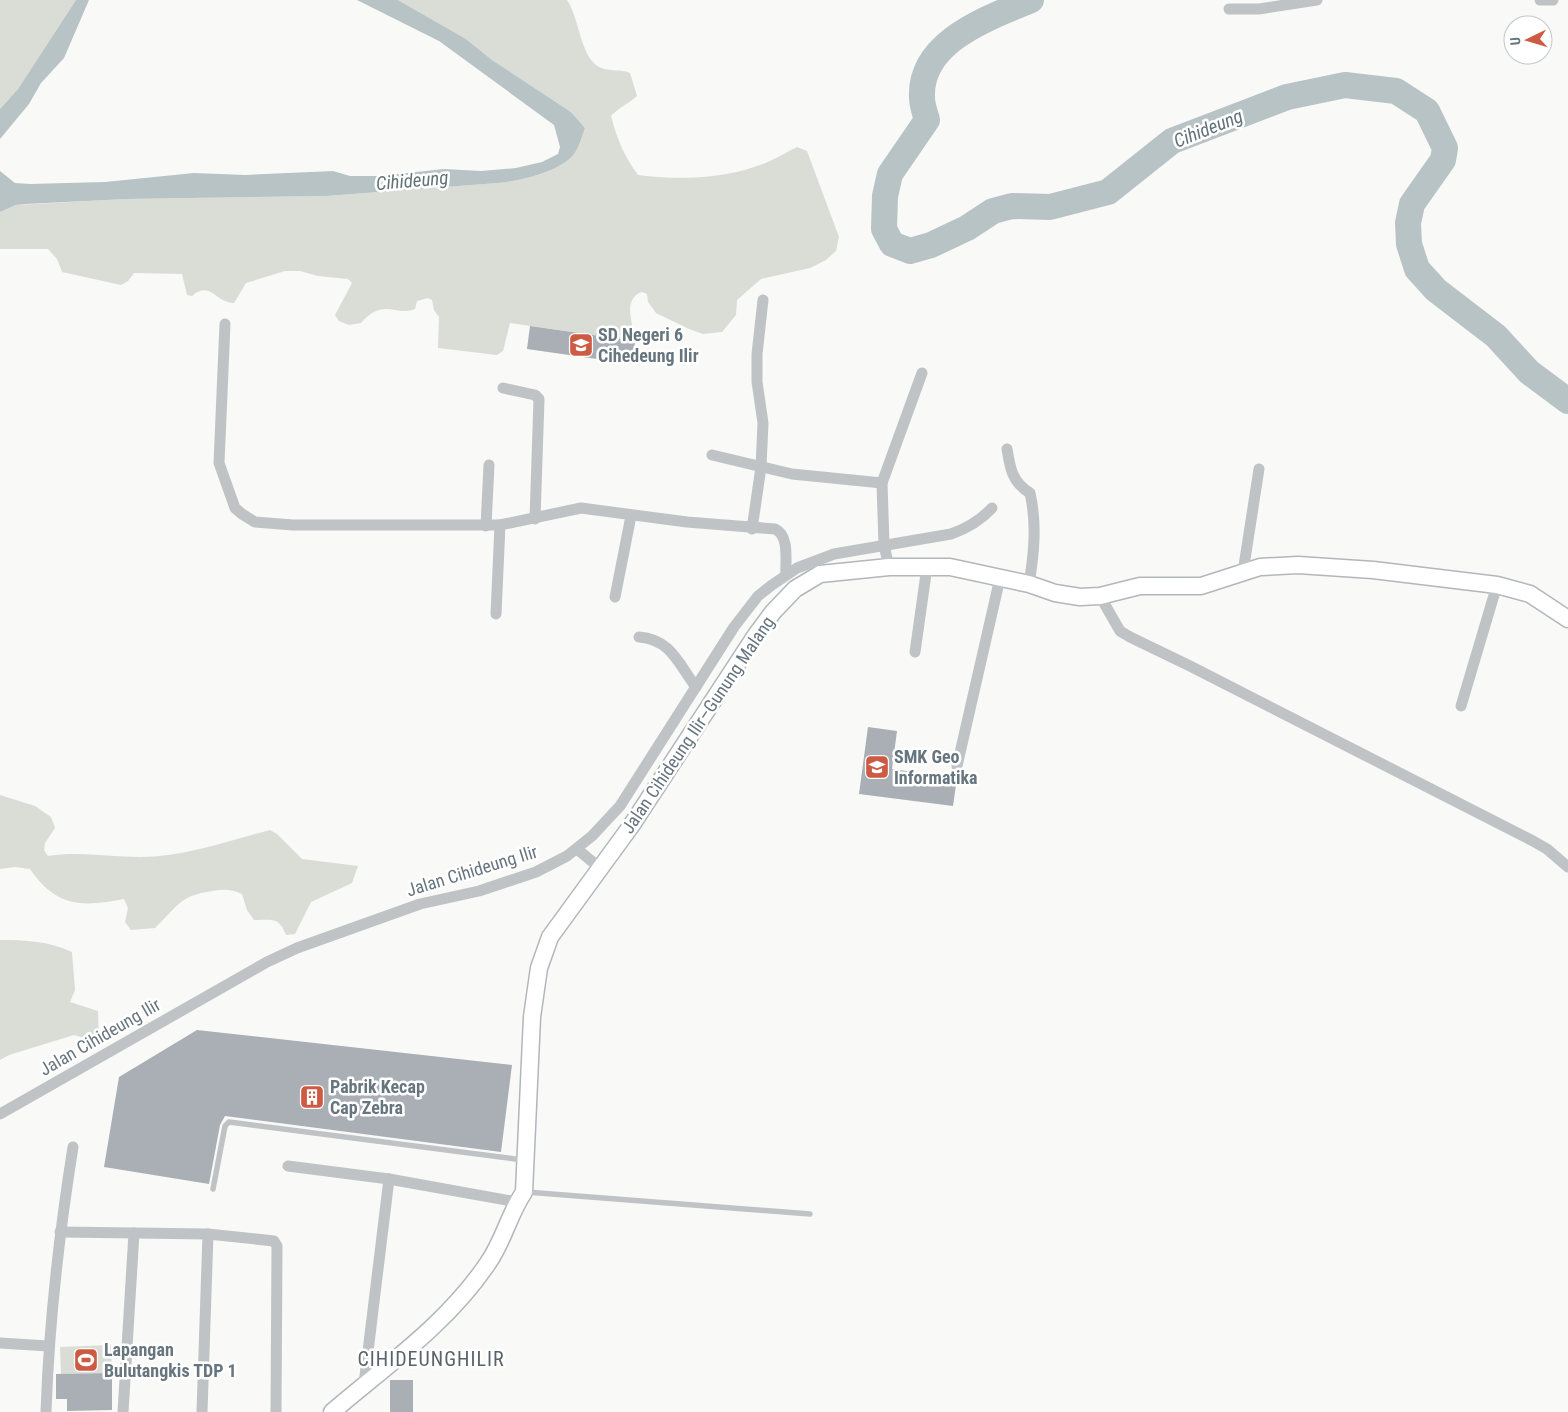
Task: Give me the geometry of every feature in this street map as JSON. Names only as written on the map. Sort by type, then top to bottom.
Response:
[{"type":"main road","name":"Jalan Cihideung Ilir–Gunung Malang","points":[[333,1412],[440,1321],[470,1288],[505,1235],[520,1197],[525,1160],[532,1018],[539,968],[557,925],[631,826],[756,635],[785,600],[807,581],[820,574],[886,555],[927,567],[950,567],[1029,584],[1103,603],[1140,586],[1201,586],[1243,572],[1274,565],[1298,565],[1373,570],[1497,585],[1530,594],[1568,619]]},
{"type":"street","points":[[1228,9],[1259,9],[1317,0]]},
{"type":"street","points":[[1540,0],[1553,0]]},
{"type":"street","points":[[752,529],[761,467],[763,423],[757,382],[757,364],[763,300]]},
{"type":"street","points":[[225,324],[219,463],[235,508],[255,522],[293,525],[486,526],[535,520],[581,508],[631,516],[752,529],[775,529],[780,532],[785,549],[786,574]]},
{"type":"street","points":[[886,555],[882,483],[922,373]]},
{"type":"street","points":[[503,388],[535,396],[539,399],[535,520]]},
{"type":"street","points":[[1007,448],[1012,473],[1019,486],[1030,493],[1034,528],[1029,584]]},
{"type":"street","points":[[712,455],[792,474],[882,483]]},
{"type":"street","points":[[486,526],[489,465]]},
{"type":"street","points":[[1243,572],[1259,469]]},
{"type":"street","name":"Jalan Cihideung Ilir","points":[[0,1114],[267,962],[296,948],[420,904],[479,891],[536,872],[553,864],[577,849],[620,806],[696,687],[758,596],[786,574],[806,564],[834,554],[886,555],[968,528],[984,517],[992,508]]},
{"type":"street","points":[[615,597],[631,516]]},
{"type":"street","points":[[496,614],[500,525]]},
{"type":"street","points":[[915,652],[927,567]]},
{"type":"street","points":[[958,766],[1000,578]]},
{"type":"street","points":[[1461,706],[1497,585]]},
{"type":"street","points":[[1103,603],[1120,631],[1533,841],[1547,849],[1568,867]]},
{"type":"street","points":[[639,637],[652,638],[662,642],[696,687]]},
{"type":"street","points":[[577,849],[600,868]]},
{"type":"street","points":[[46,1412],[48,1346],[60,1232],[73,1147]]},
{"type":"street","points":[[288,1166],[520,1197]]},
{"type":"street","points":[[364,1384],[389,1179]]},
{"type":"street","points":[[60,1232],[208,1234],[274,1241],[277,1246],[276,1412]]},
{"type":"street","points":[[123,1412],[134,1233]]},
{"type":"street","points":[[202,1412],[208,1234]]},
{"type":"street","points":[[0,1343],[48,1346]]},
{"type":"lane","points":[[213,1189],[225,1126],[229,1122],[525,1160]]},
{"type":"lane","points":[[520,1197],[810,1214]]},
{"type":"shaded area","points":[[0,0],[76,0],[18,89],[0,109]]},
{"type":"shaded area","points":[[398,0],[567,0],[586,52],[596,65],[604,69],[630,73],[637,96],[611,116],[622,147],[638,175],[682,178],[726,174],[771,161],[797,147],[807,151],[839,237],[836,251],[826,260],[810,268],[761,279],[737,300],[736,315],[722,332],[703,334],[656,313],[648,302],[647,294],[642,292],[632,300],[630,307],[635,341],[510,323],[503,351],[497,355],[438,348],[439,317],[434,310],[432,300],[428,298],[417,301],[415,309],[408,311],[383,309],[369,315],[361,323],[349,325],[339,321],[335,315],[352,283],[348,279],[318,276],[300,271],[285,271],[246,283],[234,303],[227,302],[213,293],[204,290],[192,296],[187,295],[182,274],[134,273],[128,281],[121,285],[62,272],[57,259],[48,249],[0,249],[0,212],[16,205],[126,199],[326,196],[497,183],[528,178],[550,171],[560,166],[574,154],[585,128],[571,112],[492,60],[466,39]]},
{"type":"shaded area","points":[[0,795],[35,806],[51,817],[55,828],[45,843],[44,850],[48,856],[71,854],[128,857],[156,856],[206,848],[270,830],[277,834],[302,859],[358,866],[352,883],[311,902],[295,934],[286,935],[278,922],[254,920],[247,910],[242,894],[224,890],[201,893],[186,899],[174,908],[155,928],[131,930],[125,922],[128,908],[124,899],[95,903],[71,902],[50,891],[30,869],[15,867],[0,869]]},
{"type":"shaded area","points":[[0,940],[37,942],[54,945],[72,952],[75,990],[70,1002],[98,1011],[99,1046],[92,1046],[85,1038],[74,1035],[9,1055],[0,1060]]},
{"type":"shaded area","name":"Lapangan Bulutangkis TDP 1","points":[[111,1345],[112,1373],[61,1374],[60,1347]]},
{"type":"water","points":[[76,0],[89,0],[64,58],[41,83],[29,104],[0,139],[0,109],[18,89]]},
{"type":"water","points":[[357,0],[398,0],[466,39],[492,60],[571,112],[585,128],[576,151],[568,160],[550,171],[528,178],[498,183],[326,196],[127,199],[26,204],[16,205],[0,212],[0,171],[15,183],[30,184],[105,182],[194,173],[245,175],[333,171],[350,176],[379,176],[444,169],[481,171],[516,168],[542,162],[558,154],[560,147],[554,125],[439,41]]},
{"type":"building","name":"SD Negeri 6 Cihedeung Ilir","points":[[530,326],[635,341],[632,364],[527,349]]},
{"type":"building","name":"SMK Geo Informatika","points":[[868,727],[897,731],[892,769],[957,778],[953,806],[859,794]]},
{"type":"building","name":"Pabrik Kecap Cap Zebra","points":[[197,1030],[512,1065],[501,1152],[225,1116],[220,1125],[209,1184],[104,1167],[119,1077]]},
{"type":"building","points":[[112,1373],[112,1410],[67,1411],[67,1399],[56,1399],[56,1374]]},
{"type":"building","points":[[390,1380],[413,1380],[413,1412],[390,1412]]},
{"type":"waterway","name":"Cihideung","points":[[1031,0],[977,24],[960,34],[944,47],[932,61],[924,78],[922,98],[927,120],[890,174],[885,196],[884,229],[892,244],[910,251],[931,245],[967,228],[993,211],[1012,206],[1050,207],[1108,192],[1172,141],[1287,97],[1345,85],[1396,91],[1427,111],[1445,148],[1443,160],[1412,204],[1408,223],[1409,244],[1417,269],[1436,290],[1496,336],[1529,372],[1568,401]]},
{"type":"place","name":"SD Negeri 6 Cihedeung Ilir","points":[[581,345]]},
{"type":"place","name":"SMK Geo Informatika","points":[[877,767]]},
{"type":"place","name":"Pabrik Kecap Cap Zebra","points":[[312,1097]]},
{"type":"place","name":"Lapangan Bulutangkis TDP 1","points":[[86,1360]]},
{"type":"district","name":"CIHIDEUNGHILIR","points":[[431,1359]]}]
